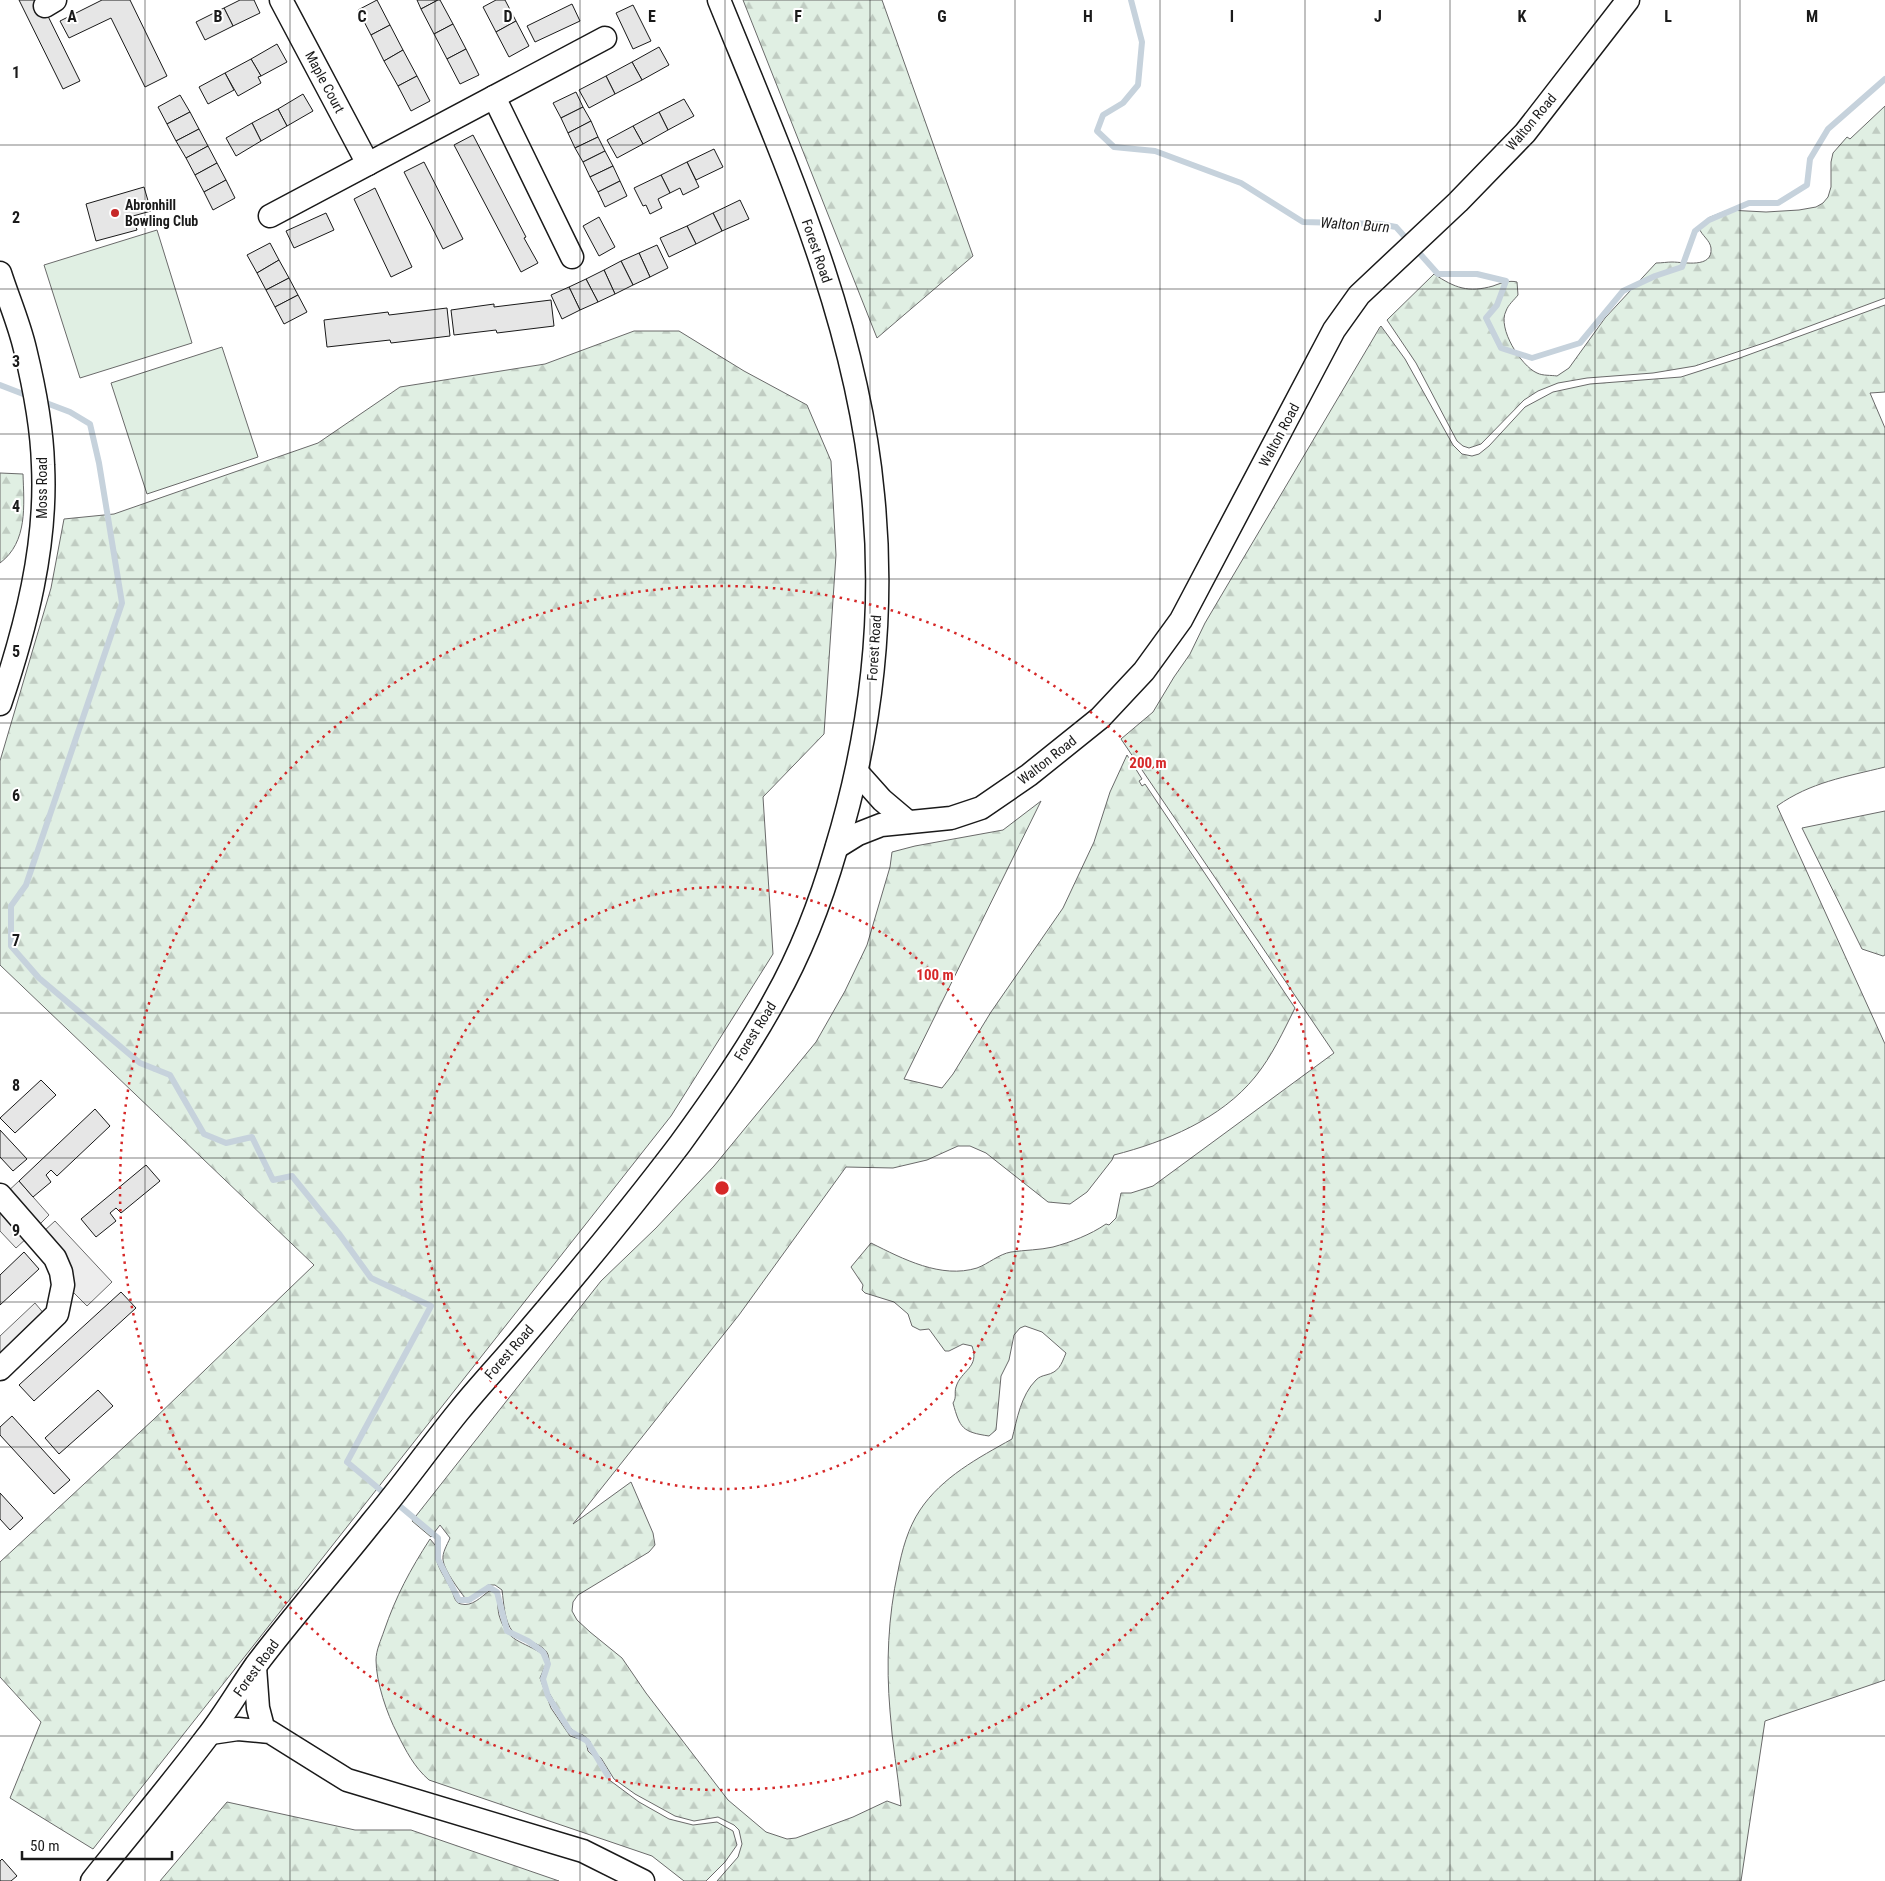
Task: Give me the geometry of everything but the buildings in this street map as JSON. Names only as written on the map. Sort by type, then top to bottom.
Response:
[{"type":"street","name":"Maple Court","points":[[281,0],[368,164]]},
{"type":"street","name":"Forest Road","points":[[92,1881],[211,1733],[255,1667],[374,1520],[461,1408],[567,1285],[679,1144],[724,1080],[777,996],[823,895],[857,772],[871,689],[877,595],[877,552],[873,494],[862,415],[852,367],[826,274],[780,150],[720,0]]},
{"type":"street","name":"Walton Road","points":[[837,848],[858,834],[870,829],[891,823],[951,818],[974,811],[988,804],[1029,775],[1100,718],[1144,671],[1181,620],[1334,330],[1359,295],[1458,202],[1525,133],[1628,0]]},
{"type":"street","points":[[270,216],[605,38]]},
{"type":"street","points":[[494,97],[572,257]]},
{"type":"street","name":"Moss Road","points":[[0,273],[25,347],[44,465],[42,522],[34,580],[11,671],[0,704]]},
{"type":"street","points":[[857,772],[882,800],[908,822]]},
{"type":"street","points":[[0,1195],[55,1258],[61,1272],[63,1286],[57,1314],[0,1369]]},
{"type":"street","points":[[255,1667],[258,1702],[264,1731]]},
{"type":"street","points":[[211,1733],[238,1729],[264,1731],[283,1739],[347,1780],[583,1851],[643,1881]]},
{"type":"green space","points":[[743,0],[882,0],[973,256],[877,338]]},
{"type":"green space","points":[[1885,106],[1885,298],[1767,342],[1695,366],[1653,373],[1587,378],[1558,383],[1538,391],[1524,400],[1481,444],[1469,448],[1457,441],[1416,363],[1387,320],[1434,274],[1455,286],[1469,289],[1517,282],[1518,295],[1508,307],[1504,318],[1505,327],[1512,346],[1524,363],[1531,369],[1539,374],[1557,376],[1569,368],[1605,318],[1656,263],[1697,263],[1707,259],[1711,248],[1708,240],[1699,228],[1708,218],[1728,210],[1766,212],[1799,210],[1816,207],[1823,203],[1828,197],[1831,187],[1833,153],[1847,137],[1850,139]]},
{"type":"green space","points":[[157,230],[192,343],[80,378],[44,265]]},
{"type":"green space","points":[[1885,305],[1885,392],[1870,393],[1885,428],[1885,767],[1842,777],[1816,786],[1777,806],[1885,1044],[1885,1680],[1765,1721],[1741,1881],[717,1881],[738,1857],[742,1844],[739,1830],[734,1825],[718,1817],[694,1821],[675,1816],[635,1794],[614,1779],[601,1758],[592,1751],[590,1741],[583,1735],[576,1733],[567,1724],[548,1691],[544,1678],[549,1662],[547,1652],[538,1645],[516,1635],[510,1628],[506,1618],[502,1590],[495,1585],[488,1585],[474,1597],[465,1598],[452,1580],[443,1560],[443,1555],[450,1538],[440,1525],[431,1537],[412,1521],[601,1281],[656,1228],[714,1166],[816,1042],[845,991],[867,945],[890,867],[892,852],[1003,830],[1041,801],[904,1079],[942,1088],[953,1074],[991,1012],[1063,908],[1094,842],[1110,792],[1127,755],[1142,779],[1139,781],[1142,786],[1145,784],[1295,1008],[1267,1061],[1241,1092],[1209,1117],[1191,1127],[1153,1143],[1114,1155],[1087,1192],[1070,1204],[1048,1202],[986,1153],[970,1146],[958,1146],[927,1160],[893,1168],[846,1167],[739,1315],[573,1524],[631,1482],[653,1533],[655,1545],[649,1552],[578,1595],[573,1602],[572,1611],[577,1620],[622,1658],[646,1693],[728,1800],[766,1832],[787,1839],[796,1838],[853,1817],[887,1801],[901,1806],[891,1723],[888,1658],[892,1606],[906,1539],[920,1510],[939,1488],[962,1469],[1012,1439],[1020,1408],[1031,1386],[1038,1378],[1057,1370],[1066,1353],[1042,1332],[1025,1326],[1020,1328],[1014,1335],[1009,1360],[1001,1376],[996,1430],[989,1436],[973,1433],[960,1423],[953,1403],[958,1381],[974,1359],[972,1346],[963,1344],[945,1351],[929,1329],[920,1330],[912,1326],[908,1314],[894,1302],[865,1293],[862,1290],[863,1285],[851,1267],[871,1243],[922,1266],[950,1271],[963,1271],[977,1268],[1007,1253],[1053,1247],[1087,1235],[1106,1224],[1109,1225],[1116,1218],[1121,1193],[1131,1193],[1153,1186],[1334,1053],[1121,739],[1153,712],[1190,654],[1205,623],[1380,327],[1405,359],[1453,445],[1462,454],[1472,456],[1479,454],[1489,446],[1525,407],[1553,392],[1590,384],[1681,377],[1737,359]]},
{"type":"green space","points":[[634,331],[679,331],[744,371],[807,405],[831,461],[836,555],[824,734],[763,797],[773,954],[671,1116],[93,1849],[10,1798],[41,1722],[0,1677],[0,1562],[153,1420],[314,1265],[0,965],[0,761],[51,588],[64,519],[114,514],[318,443],[400,387],[545,364]]},
{"type":"green space","points":[[222,347],[258,457],[147,494],[111,383]]},
{"type":"green space","points":[[0,473],[23,474],[24,510],[16,545],[0,563]]},
{"type":"green space","points":[[1885,811],[1885,955],[1883,956],[1862,949],[1802,828]]},
{"type":"green space","points":[[430,1539],[436,1546],[436,1558],[442,1574],[457,1602],[465,1605],[469,1604],[489,1591],[495,1592],[499,1615],[506,1631],[516,1640],[544,1655],[546,1664],[540,1678],[551,1708],[570,1736],[586,1741],[588,1751],[598,1760],[608,1779],[639,1802],[669,1819],[693,1825],[717,1822],[733,1831],[737,1845],[725,1862],[706,1881],[684,1881],[652,1856],[429,1780],[419,1770],[407,1752],[390,1717],[380,1688],[376,1660],[379,1645],[399,1595]]},
{"type":"green space","points":[[227,1802],[355,1830],[411,1830],[559,1881],[160,1881]]},
{"type":"shaded area","points":[[19,1181],[49,1215],[36,1228],[5,1194]]},
{"type":"shaded area","points":[[0,1207],[28,1237],[16,1248],[0,1231]]},
{"type":"shaded area","points":[[55,1221],[112,1282],[87,1306],[73,1292],[72,1273],[44,1231]]},
{"type":"shaded area","points":[[35,1303],[45,1315],[0,1357],[0,1336]]},
{"type":"waterway","name":"Walton Burn","points":[[1131,0],[1142,42],[1138,85],[1123,103],[1103,115],[1097,131],[1114,147],[1155,151],[1241,183],[1303,222],[1380,224],[1396,227],[1438,274],[1477,274],[1506,281],[1497,305],[1486,318],[1501,348],[1532,358],[1580,343],[1623,291],[1655,276],[1682,267],[1695,231],[1709,220],[1749,203],[1778,203],[1807,185],[1810,159],[1828,129],[1885,79]]},
{"type":"waterway","points":[[0,385],[31,397]]},
{"type":"waterway","points":[[41,401],[70,412],[90,424],[99,463],[122,603],[26,885],[11,906],[11,946],[39,978],[140,1063],[170,1075],[204,1134],[226,1143],[252,1137],[273,1180],[292,1176],[340,1235],[371,1278],[431,1306],[347,1462],[438,1538],[438,1559],[459,1600],[469,1600],[489,1587],[497,1592],[507,1631],[528,1641],[543,1652],[548,1664],[543,1679],[548,1696],[570,1731],[587,1741],[608,1776]]},
{"type":"place","name":"Abronhill Bowling Club","points":[[115,213]]}]
